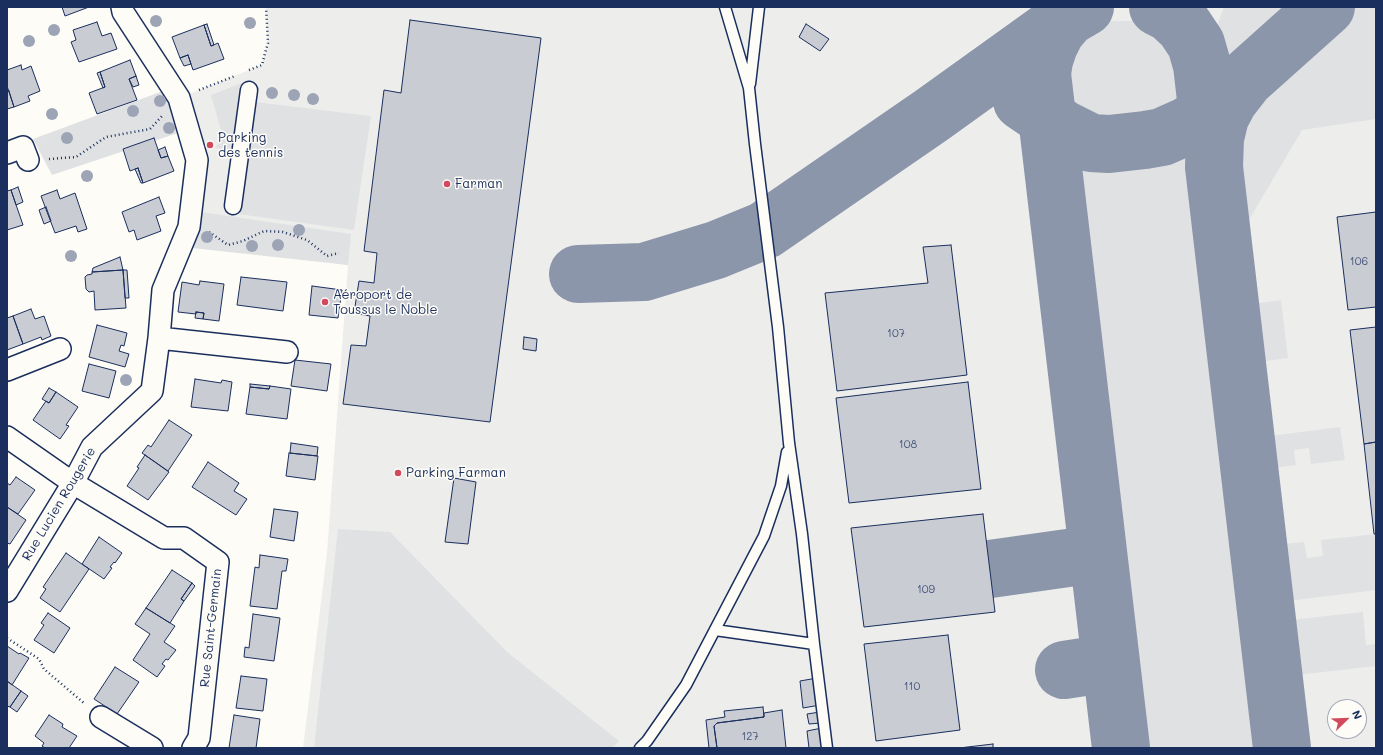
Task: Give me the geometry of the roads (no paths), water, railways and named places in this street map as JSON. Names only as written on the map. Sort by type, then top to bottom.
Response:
[{"type":"street","name":"Rue Lucien Rougerie","points":[[7,590],[73,483],[92,447],[152,391],[159,338],[163,290],[189,227],[197,160],[179,98],[123,12],[122,7]]},
{"type":"street","points":[[233,206],[249,90]]},
{"type":"street","points":[[7,153],[23,147],[28,160]]},
{"type":"street","points":[[159,338],[287,352]]},
{"type":"street","points":[[7,370],[60,349]]},
{"type":"street","name":"Rue Saint-Germain","points":[[7,437],[73,483],[164,538],[184,538],[218,562],[199,738],[193,748]]},
{"type":"street","points":[[101,717],[152,748]]},
{"type":"lane","points":[[725,7],[749,88],[778,328],[789,443],[802,534],[827,748]]},
{"type":"lane","points":[[749,88],[759,7]]},
{"type":"lane","points":[[640,748],[647,741],[686,684],[764,536],[781,486],[789,443]]},
{"type":"lane","points":[[715,630],[814,644]]},
{"type":"place","name":"Parking des tennis","points":[[210,145]]},
{"type":"place","name":"Farman","points":[[447,184]]},
{"type":"place","name":"Aéroport de Toussus le Noble","points":[[325,302]]},
{"type":"place","name":"Parking Farman","points":[[398,473]]}]
